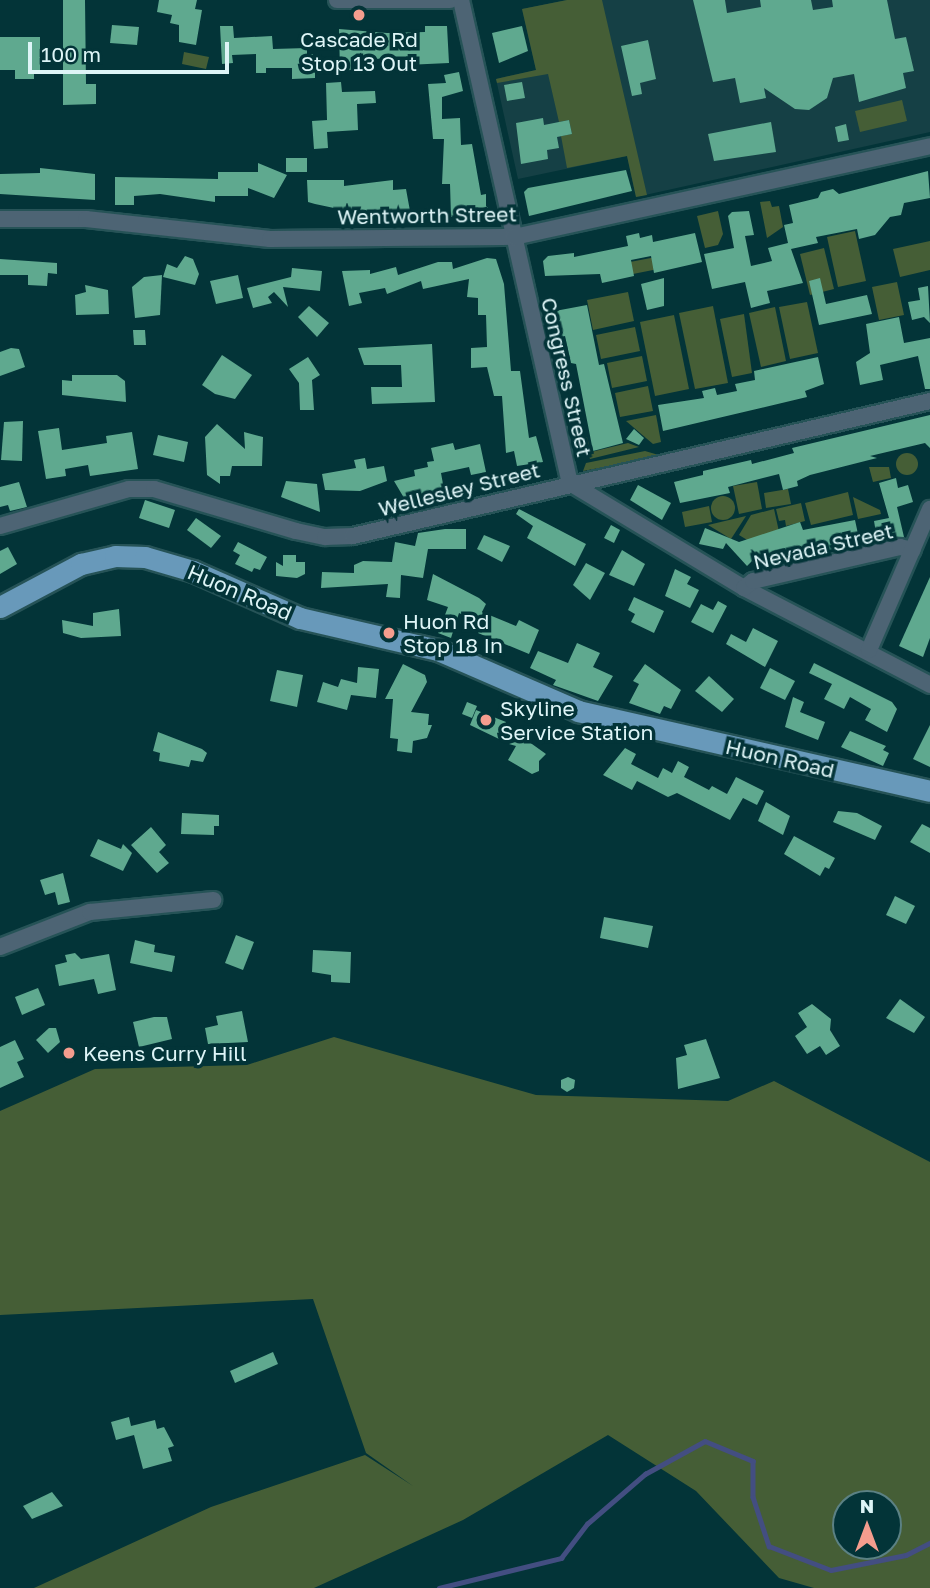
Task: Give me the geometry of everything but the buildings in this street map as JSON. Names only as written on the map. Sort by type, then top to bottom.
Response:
[{"type":"main road","name":"Huon Road","points":[[0,607],[81,564],[116,556],[153,558],[193,571],[277,610],[438,650],[578,710],[930,791]]},
{"type":"street","points":[[337,0],[381,4],[450,0]]},
{"type":"street","name":"Congress Street","points":[[461,0],[570,483],[744,588],[869,650],[930,684]]},
{"type":"street","name":"Wentworth Street","points":[[0,219],[86,219],[271,239],[514,237],[930,146]]},
{"type":"street","name":"Wellesley Street","points":[[0,526],[129,489],[154,489],[296,531],[325,537],[353,536],[570,483],[930,401]]},
{"type":"street","points":[[869,650],[930,509]]},
{"type":"street","name":"Nevada Street","points":[[744,588],[753,581],[900,547],[913,550]]},
{"type":"street","points":[[0,947],[90,912],[213,900]]},
{"type":"shaded area","points":[[567,0],[930,0],[930,132],[636,197],[627,156],[518,179],[496,79],[536,70],[522,9]]},
{"type":"green space","points":[[567,0],[602,0],[647,195],[636,197],[627,156],[567,168],[561,136],[572,134],[569,120],[559,122],[548,74],[497,83],[496,79],[536,70],[522,9]]},
{"type":"green space","points":[[184,52],[209,57],[206,69],[182,64]]},
{"type":"green space","points":[[902,100],[907,121],[860,132],[855,111]]},
{"type":"green space","points":[[770,201],[772,207],[779,206],[783,227],[767,238],[760,202]]},
{"type":"green space","points":[[718,211],[723,234],[718,245],[705,248],[697,216]]},
{"type":"green space","points":[[855,231],[866,281],[838,287],[827,237]]},
{"type":"green space","points":[[930,241],[930,270],[900,277],[893,249]]},
{"type":"green space","points":[[824,248],[834,289],[810,295],[800,254]]},
{"type":"green space","points":[[661,256],[663,268],[633,274],[630,262]]},
{"type":"green space","points":[[897,282],[904,315],[879,320],[872,287]]},
{"type":"green space","points":[[628,292],[634,321],[593,330],[587,300]]},
{"type":"green space","points":[[807,302],[818,353],[790,359],[779,307]]},
{"type":"green space","points":[[713,306],[728,383],[695,389],[679,313]]},
{"type":"green space","points":[[775,307],[786,361],[761,367],[749,313]]},
{"type":"green space","points":[[744,314],[752,373],[732,377],[720,319]]},
{"type":"green space","points":[[674,315],[689,389],[655,396],[640,322]]},
{"type":"green space","points":[[635,327],[640,351],[601,359],[596,335]]},
{"type":"green space","points":[[642,356],[647,381],[612,388],[607,363]]},
{"type":"green space","points":[[648,386],[653,411],[620,417],[615,393]]},
{"type":"green space","points":[[656,415],[661,442],[653,444],[626,421]]},
{"type":"green space","points":[[587,437],[591,452],[628,443],[639,447],[590,459],[581,438]]},
{"type":"green space","points":[[645,451],[662,456],[583,471],[586,463]]},
{"type":"green space","points":[[907,453],[915,456],[918,464],[915,472],[907,475],[899,472],[896,464],[899,456]]},
{"type":"green space","points":[[869,467],[889,467],[891,478],[873,482]]},
{"type":"green space","points":[[757,482],[762,509],[739,514],[733,486]]},
{"type":"green space","points":[[788,489],[791,504],[766,508],[764,493]]},
{"type":"green space","points":[[848,492],[853,515],[811,525],[805,503]]},
{"type":"green space","points":[[723,496],[734,503],[735,508],[728,519],[723,520],[712,513],[711,508],[718,497]]},
{"type":"green space","points":[[853,497],[880,510],[881,514],[858,519]]},
{"type":"green space","points":[[801,503],[805,521],[786,526],[785,520],[779,521],[776,509]]},
{"type":"green space","points":[[709,506],[712,522],[685,527],[682,512]]},
{"type":"green space","points":[[774,509],[780,536],[757,546],[739,535],[751,515]]},
{"type":"green space","points":[[746,516],[731,539],[708,525]]},
{"type":"green space","points":[[334,1037],[536,1095],[728,1101],[774,1081],[930,1162],[930,1588],[814,1588],[779,1578],[696,1491],[608,1435],[463,1520],[314,1588],[34,1588],[211,1507],[365,1455],[413,1486],[366,1453],[313,1299],[0,1315],[0,1111],[95,1069],[247,1065]]},
{"type":"waterway","points":[[439,1588],[561,1558],[587,1524],[645,1474],[705,1441],[753,1461],[753,1497],[769,1546],[831,1570],[906,1555],[930,1543]]},
{"type":"place","name":"Cascade Rd Stop 13 Out","points":[[359,15]]},
{"type":"place","name":"Huon Rd Stop 18 In","points":[[389,633]]},
{"type":"place","name":"Skyline Service Station","points":[[486,720]]},
{"type":"place","name":"Keens Curry Hill","points":[[69,1053]]}]
